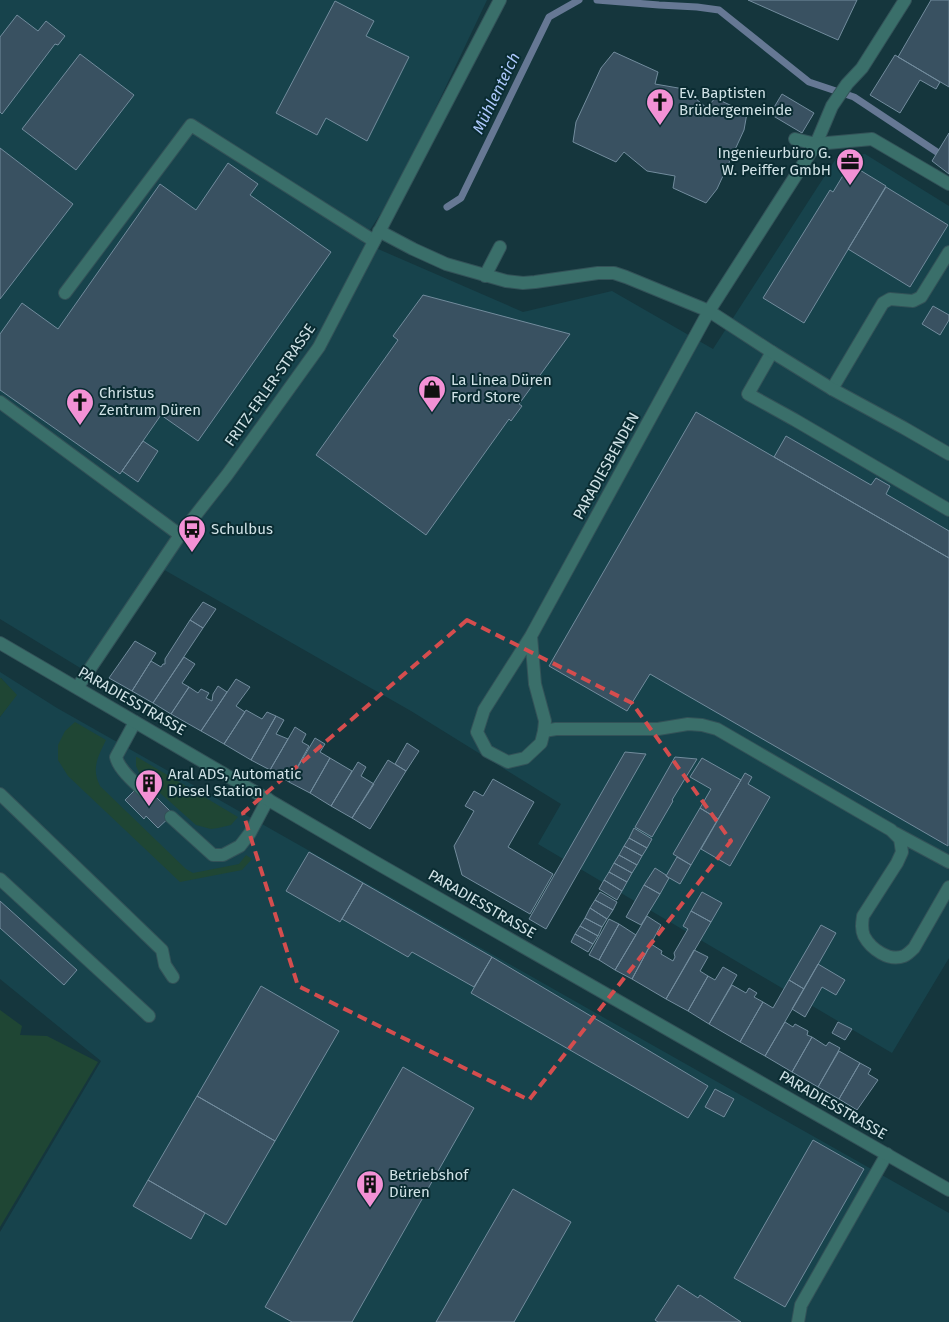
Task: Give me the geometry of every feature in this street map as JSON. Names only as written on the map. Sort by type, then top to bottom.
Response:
[{"type":"street","name":"FRITZ-ERLER-STRASSE","points":[[77,688],[180,535],[227,475],[319,347],[500,0]]},
{"type":"street","name":"PARADIESBENDEN","points":[[544,731],[541,743],[525,758],[508,762],[487,751],[477,732],[484,710],[531,636],[709,311],[816,144],[832,106],[847,84],[862,68],[905,0]]},
{"type":"street","points":[[65,293],[191,125],[376,236],[413,249],[446,264],[485,276],[523,283],[598,273],[614,273],[709,311],[832,389],[949,454]]},
{"type":"street","points":[[795,139],[816,144],[872,140],[949,184]]},
{"type":"street","points":[[485,276],[500,247]]},
{"type":"street","points":[[832,389],[883,303],[890,299],[914,302],[921,297],[949,252]]},
{"type":"street","points":[[772,352],[748,394],[949,510]]},
{"type":"street","points":[[0,402],[180,535]]},
{"type":"street","points":[[531,636],[534,684],[545,721],[544,731],[556,729],[658,729],[688,724],[717,729],[949,862]]},
{"type":"street","name":"PARADIESSTRASSE","points":[[0,644],[949,1190]]},
{"type":"street","points":[[135,722],[116,757],[117,762],[150,796]]},
{"type":"street","points":[[0,794],[162,950],[165,965],[173,977]]},
{"type":"street","points":[[171,817],[213,855],[223,855],[240,846],[250,833],[268,799]]},
{"type":"street","points":[[891,830],[900,839],[902,852],[863,916],[861,925],[869,943],[884,954],[894,958],[906,956],[914,948],[949,887]]},
{"type":"street","points":[[0,879],[150,1016]]},
{"type":"street","points":[[798,1322],[801,1305],[887,1154]]},
{"type":"highlighted area","points":[[467,620],[632,703],[731,841],[529,1100],[298,986],[243,813]]},
{"type":"shaded area","points":[[0,0],[487,0],[397,189],[362,242],[523,312],[612,291],[713,349],[837,157],[865,154],[949,206],[949,958],[892,1053],[538,844],[561,804],[411,711],[154,564],[82,669],[0,619]]},
{"type":"shaded area","points":[[0,672],[57,708],[949,1213],[949,1322],[0,1322],[0,1232],[101,1061],[0,979],[0,717],[16,695],[0,678]]},
{"type":"green space","points":[[0,678],[17,695],[0,717]]},
{"type":"green space","points":[[75,722],[106,740],[98,757],[96,768],[97,780],[100,786],[186,869],[193,873],[239,864],[246,855],[252,859],[242,870],[180,882],[68,776],[58,760],[58,745],[65,731]]},
{"type":"green space","points":[[136,757],[238,817],[231,825],[218,828],[211,829],[196,825],[141,776],[136,766]]},
{"type":"green space","points":[[0,1010],[22,1026],[20,1035],[47,1036],[98,1062],[0,1227]]},
{"type":"building","points":[[748,0],[857,0],[838,40]]},
{"type":"building","points":[[931,0],[949,0],[949,87],[898,57]]},
{"type":"building","points":[[335,1],[374,21],[366,36],[409,57],[367,141],[326,118],[317,135],[276,113]]},
{"type":"building","points":[[17,15],[38,31],[46,21],[65,36],[58,45],[55,44],[2,114],[0,112],[0,37]]},
{"type":"building","name":"Ev. Baptisten Brüdergemeinde","points":[[614,52],[658,72],[655,84],[684,89],[707,108],[715,98],[747,113],[744,130],[717,189],[706,203],[673,188],[675,176],[647,171],[624,152],[616,162],[573,142],[576,122],[601,68]]},
{"type":"building","points":[[80,54],[134,95],[76,170],[22,129]]},
{"type":"building","points":[[895,55],[940,82],[936,89],[920,80],[900,113],[870,95]]},
{"type":"building","points":[[782,94],[814,113],[802,133],[770,114]]},
{"type":"building","points":[[949,133],[949,174],[932,161]]},
{"type":"building","points":[[0,148],[73,204],[0,299]]},
{"type":"building","points":[[228,163],[258,184],[250,195],[331,252],[198,441],[161,415],[120,474],[0,390],[0,334],[22,303],[58,329],[160,184],[196,210]]},
{"type":"building","points":[[850,164],[886,186],[804,323],[763,298],[830,190],[833,192]]},
{"type":"building","points":[[886,187],[948,225],[910,287],[848,249]]},
{"type":"building","name":"La Linea Düren Ford Store","points":[[423,295],[570,334],[519,404],[522,406],[511,421],[509,419],[426,535],[316,455],[398,340],[393,336]]},
{"type":"building","points":[[933,306],[949,315],[949,320],[940,335],[922,324]]},
{"type":"building","points":[[696,412],[949,558],[948,846],[650,674],[627,711],[549,666]]},
{"type":"building","points":[[786,436],[871,485],[876,478],[890,486],[886,494],[949,531],[949,558],[774,457]]},
{"type":"building","points":[[143,441],[158,451],[138,482],[122,471]]},
{"type":"building","points":[[203,602],[216,609],[203,628],[190,620]]},
{"type":"building","points":[[190,620],[203,628],[153,703],[132,691],[151,661],[161,667],[165,664],[165,659]]},
{"type":"building","points":[[135,641],[156,653],[132,691],[109,678]]},
{"type":"building","points":[[184,657],[195,664],[182,683],[189,687],[171,714],[153,703]]},
{"type":"building","points":[[236,679],[250,687],[236,706],[245,712],[224,744],[201,731]]},
{"type":"building","points":[[218,686],[227,692],[201,731],[171,714],[189,687],[198,693],[201,689],[209,693],[206,698],[212,701],[213,694]]},
{"type":"building","points":[[246,710],[262,719],[267,712],[276,716],[251,760],[224,744]]},
{"type":"building","points":[[276,716],[284,720],[276,734],[288,739],[270,770],[251,760]]},
{"type":"building","points":[[295,727],[306,734],[302,742],[309,746],[289,782],[270,770]]},
{"type":"building","points":[[315,738],[325,744],[320,752],[330,758],[310,793],[289,782]]},
{"type":"building","points":[[407,743],[419,751],[406,771],[395,764]]},
{"type":"building","points":[[625,752],[646,754],[546,929],[529,919]]},
{"type":"building","points":[[675,757],[697,759],[652,837],[635,827]]},
{"type":"building","points":[[330,758],[352,771],[331,806],[310,793]]},
{"type":"building","points":[[702,758],[741,780],[718,819],[700,808],[711,789],[690,777]]},
{"type":"building","points":[[388,760],[406,771],[370,829],[352,818]]},
{"type":"building","points":[[358,762],[366,767],[361,776],[374,784],[352,818],[331,806]]},
{"type":"building","points":[[745,773],[752,777],[748,784],[770,797],[730,866],[701,849]]},
{"type":"building","points":[[493,779],[534,802],[508,847],[553,874],[530,914],[462,875],[454,846],[474,811],[465,806],[474,791],[483,796]]},
{"type":"building","name":"Aral ADS, Automatic Diesel Station","points":[[136,789],[153,794],[173,814],[158,828],[146,816],[144,819],[125,800]]},
{"type":"building","points":[[700,808],[718,819],[691,865],[673,854]]},
{"type":"building","points":[[634,828],[652,839],[647,848],[629,838]]},
{"type":"building","points":[[629,838],[647,848],[642,856],[624,846]]},
{"type":"building","points":[[624,846],[642,856],[637,865],[619,855]]},
{"type":"building","points":[[309,852],[363,883],[340,922],[286,891]]},
{"type":"building","points":[[619,855],[637,865],[632,873],[614,863]]},
{"type":"building","points":[[677,857],[691,865],[680,884],[666,876]]},
{"type":"building","points":[[614,863],[632,873],[627,882],[609,872]]},
{"type":"building","points":[[655,868],[669,878],[660,894],[644,885]]},
{"type":"building","points":[[609,872],[627,882],[622,891],[604,880]]},
{"type":"building","points":[[604,880],[622,891],[617,900],[599,889]]},
{"type":"building","points":[[363,883],[492,957],[474,987],[412,952],[408,957],[342,919]]},
{"type":"building","points":[[644,885],[660,894],[641,925],[626,917]]},
{"type":"building","points":[[600,892],[617,902],[613,910],[595,900]]},
{"type":"building","points":[[702,892],[722,903],[711,922],[691,911]]},
{"type":"building","points":[[595,900],[613,910],[607,919],[590,908]]},
{"type":"building","points":[[0,901],[77,970],[64,985],[0,928]]},
{"type":"building","points":[[590,908],[607,919],[602,927],[585,918]]},
{"type":"building","points":[[691,911],[711,922],[666,999],[632,979],[651,944],[662,951],[661,954],[673,961],[674,953],[688,929],[683,926]]},
{"type":"building","points":[[647,916],[661,925],[632,979],[615,970]]},
{"type":"building","points":[[585,918],[602,927],[598,936],[580,926]]},
{"type":"building","points":[[609,919],[619,924],[599,960],[589,955]]},
{"type":"building","points":[[619,924],[636,935],[615,970],[599,960]]},
{"type":"building","points":[[821,925],[836,933],[804,989],[789,980]]},
{"type":"building","points":[[580,926],[598,936],[593,944],[575,934]]},
{"type":"building","points":[[575,934],[593,944],[588,952],[571,942]]},
{"type":"building","points":[[694,950],[708,957],[700,971],[708,976],[688,1011],[666,999]]},
{"type":"building","points":[[492,957],[708,1086],[688,1118],[471,993]]},
{"type":"building","points":[[818,964],[845,980],[836,995],[822,987],[805,1017],[792,1009]]},
{"type":"building","points":[[723,967],[737,975],[709,1024],[688,1011],[708,976],[715,980]]},
{"type":"building","points":[[789,980],[804,989],[765,1056],[740,1042],[763,1002],[773,1008]]},
{"type":"building","points":[[732,985],[746,993],[749,988],[757,993],[754,997],[763,1002],[740,1042],[709,1024]]},
{"type":"building","points":[[261,986],[339,1031],[275,1141],[197,1096]]},
{"type":"building","points":[[785,1022],[793,1027],[795,1024],[808,1031],[807,1035],[812,1037],[792,1072],[765,1056]]},
{"type":"building","points":[[838,1022],[852,1029],[845,1040],[832,1033]]},
{"type":"building","points":[[812,1037],[826,1046],[829,1042],[840,1048],[818,1087],[792,1072]]},
{"type":"building","points":[[839,1051],[860,1063],[839,1099],[818,1087]]},
{"type":"building","points":[[860,1063],[871,1069],[868,1074],[878,1080],[857,1110],[839,1099]]},
{"type":"building","name":"Betriebshof Düren","points":[[403,1067],[474,1108],[352,1322],[292,1322],[265,1307]]},
{"type":"building","points":[[715,1089],[734,1099],[724,1117],[705,1107]]},
{"type":"building","points":[[197,1096],[275,1141],[226,1225],[148,1180]]},
{"type":"building","points":[[813,1140],[864,1169],[785,1307],[734,1278]]},
{"type":"building","points":[[148,1180],[205,1213],[191,1239],[133,1206]]},
{"type":"building","points":[[513,1189],[571,1222],[514,1322],[436,1322]]},
{"type":"building","points":[[678,1285],[698,1298],[700,1295],[741,1322],[658,1322],[655,1320]]},
{"type":"waterway","name":"Mühlenteich","points":[[447,207],[461,198],[549,17],[579,0]]},
{"type":"waterway","name":"Mühlenteich","points":[[597,0],[719,10],[809,82],[854,97],[949,160]]},
{"type":"place","name":"Ev. Baptisten Brüdergemeinde","points":[[660,126]]},
{"type":"place","name":"Ingenieurbüro G. W. Peiffer GmbH","points":[[850,186]]},
{"type":"place","name":"La Linea Düren Ford Store","points":[[432,413]]},
{"type":"place","name":"Christus Zentrum Düren","points":[[80,426]]},
{"type":"place","name":"Schulbus","points":[[192,553]]},
{"type":"place","name":"Aral ADS, Automatic Diesel Station","points":[[149,807]]},
{"type":"place","name":"Betriebshof Düren","points":[[370,1208]]}]
